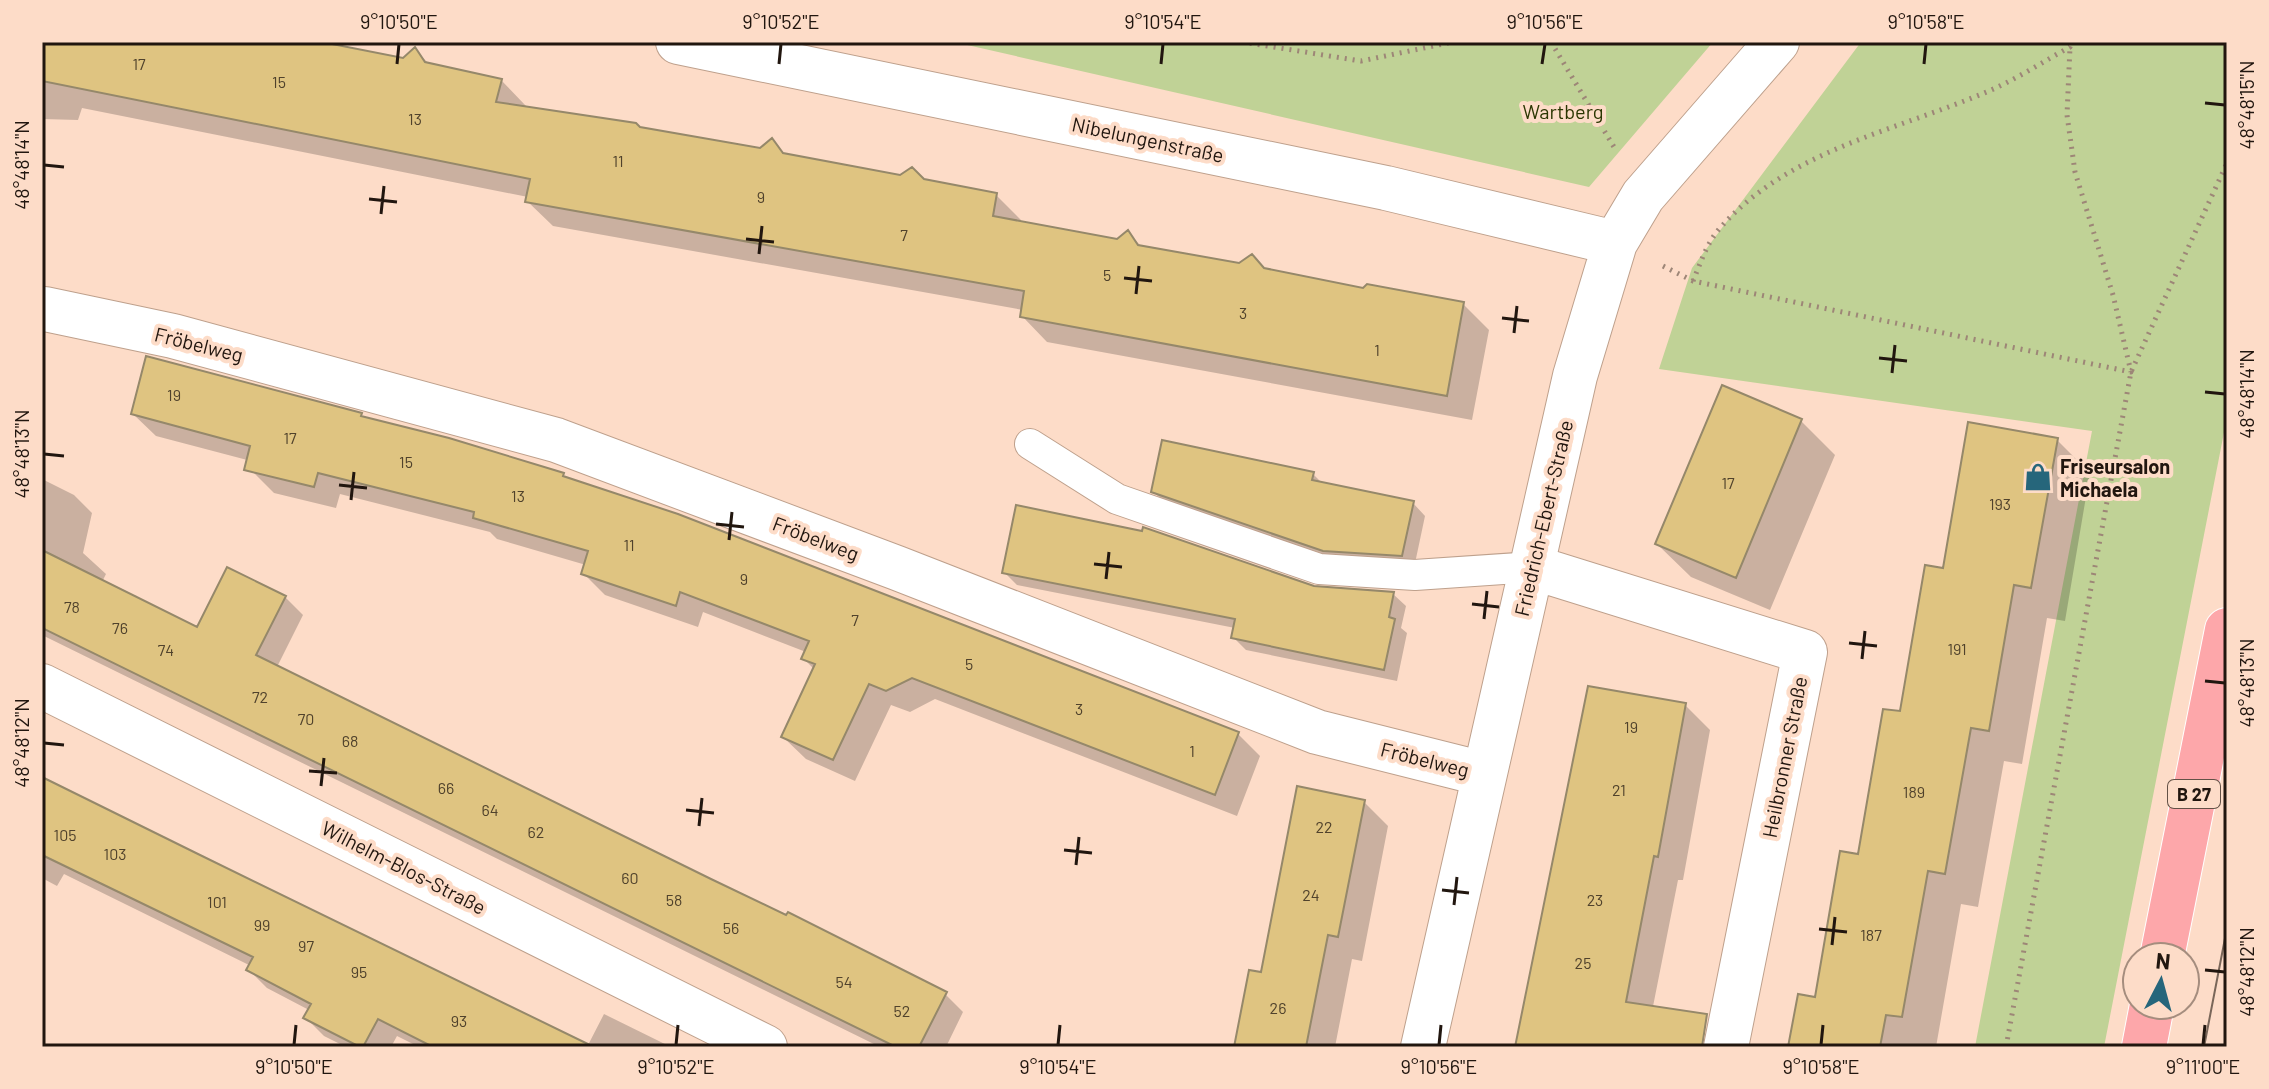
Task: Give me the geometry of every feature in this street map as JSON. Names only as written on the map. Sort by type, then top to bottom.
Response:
[{"type":"main road","name":"B 27","points":[[2165,941],[2227,630]]},
{"type":"main road","points":[[2144,1047],[2149,1021]]},
{"type":"street","name":"Nibelungenstraße","points":[[678,42],[1386,188],[1615,243]]},
{"type":"street","name":"Friedrich-Ebert-Straße","points":[[1423,1047],[1575,376],[1615,243],[1643,196],[1777,42]]},
{"type":"street","name":"Fröbelweg","points":[[45,309],[173,336],[556,440],[897,568],[1317,732],[1484,774]]},
{"type":"street","name":"Heilbronner Straße","points":[[1532,567],[1805,652],[1726,1047]]},
{"type":"street","name":"Wilhelm-Blos-Straße","points":[[42,686],[765,1047]]},
{"type":"lane","points":[[1030,444],[1117,499],[1319,569],[1415,575],[1532,567]]},
{"type":"path","points":[[1242,42],[1361,61],[1453,42]]},
{"type":"path","points":[[1551,42],[1643,196]]},
{"type":"path","points":[[1693,281],[1720,227],[1762,187],[1813,159],[1987,92],[2071,44]]},
{"type":"path","points":[[2071,44],[2067,115],[2075,172],[2113,295],[2131,372]]},
{"type":"path","points":[[2006,1047],[2131,372],[2227,163]]},
{"type":"path","points":[[1615,243],[1693,281],[2131,372]]},
{"type":"green space","name":"Wartberg","points":[[954,42],[1713,42],[1589,187]]},
{"type":"green space","points":[[1861,42],[2227,42],[2227,417],[2125,941],[2121,941],[2121,960],[2104,1047],[1975,1047],[2092,431],[1659,369],[1692,268]]},
{"type":"building","points":[[42,42],[322,42],[403,58],[415,47],[425,62],[502,79],[496,102],[636,123],[640,127],[760,148],[772,138],[783,153],[900,175],[912,167],[924,179],[997,193],[993,216],[1117,239],[1128,230],[1138,245],[1239,263],[1252,254],[1264,268],[1363,288],[1367,284],[1464,302],[1447,396],[1020,317],[1024,291],[525,202],[530,179],[42,81]]},
{"type":"building","points":[[146,356],[362,413],[361,416],[449,438],[564,473],[563,476],[678,514],[1239,732],[1215,795],[912,678],[886,691],[869,684],[833,760],[781,737],[815,664],[801,659],[809,641],[680,592],[676,606],[581,574],[588,551],[473,518],[474,512],[318,473],[314,487],[244,470],[250,446],[131,414]]},
{"type":"building","points":[[1722,385],[1802,419],[1736,578],[1655,544]]},
{"type":"building","points":[[1968,422],[2058,438],[2031,588],[2014,585],[1989,731],[1971,728],[1945,874],[1928,871],[1902,1017],[1886,1015],[1880,1047],[1788,1047],[1798,994],[1815,997],[1840,851],[1858,854],[1883,709],[1900,711],[1925,565],[1943,568]]},
{"type":"building","points":[[1162,440],[1314,472],[1312,480],[1414,501],[1402,556],[1323,551],[1151,492]]},
{"type":"building","points":[[1016,505],[1142,531],[1143,527],[1314,586],[1394,592],[1389,617],[1395,619],[1384,670],[1231,638],[1235,619],[1002,573]]},
{"type":"building","points":[[42,550],[197,627],[227,567],[286,596],[256,655],[947,992],[919,1047],[896,1047],[42,628]]},
{"type":"building","points":[[1588,686],[1686,703],[1658,857],[1654,856],[1626,1002],[1707,1014],[1702,1047],[1515,1047]]},
{"type":"building","points":[[42,777],[594,1047],[433,1047],[378,1019],[363,1047],[360,1047],[303,1018],[311,1004],[246,970],[253,957],[42,855]]},
{"type":"building","points":[[1297,786],[1365,800],[1338,937],[1328,935],[1306,1047],[1234,1047],[1249,970],[1261,972]]},
{"type":"tram line","points":[[2204,1047],[2227,928]]},
{"type":"place","name":"Friseursalon Michaela","points":[[2038,477]]}]
